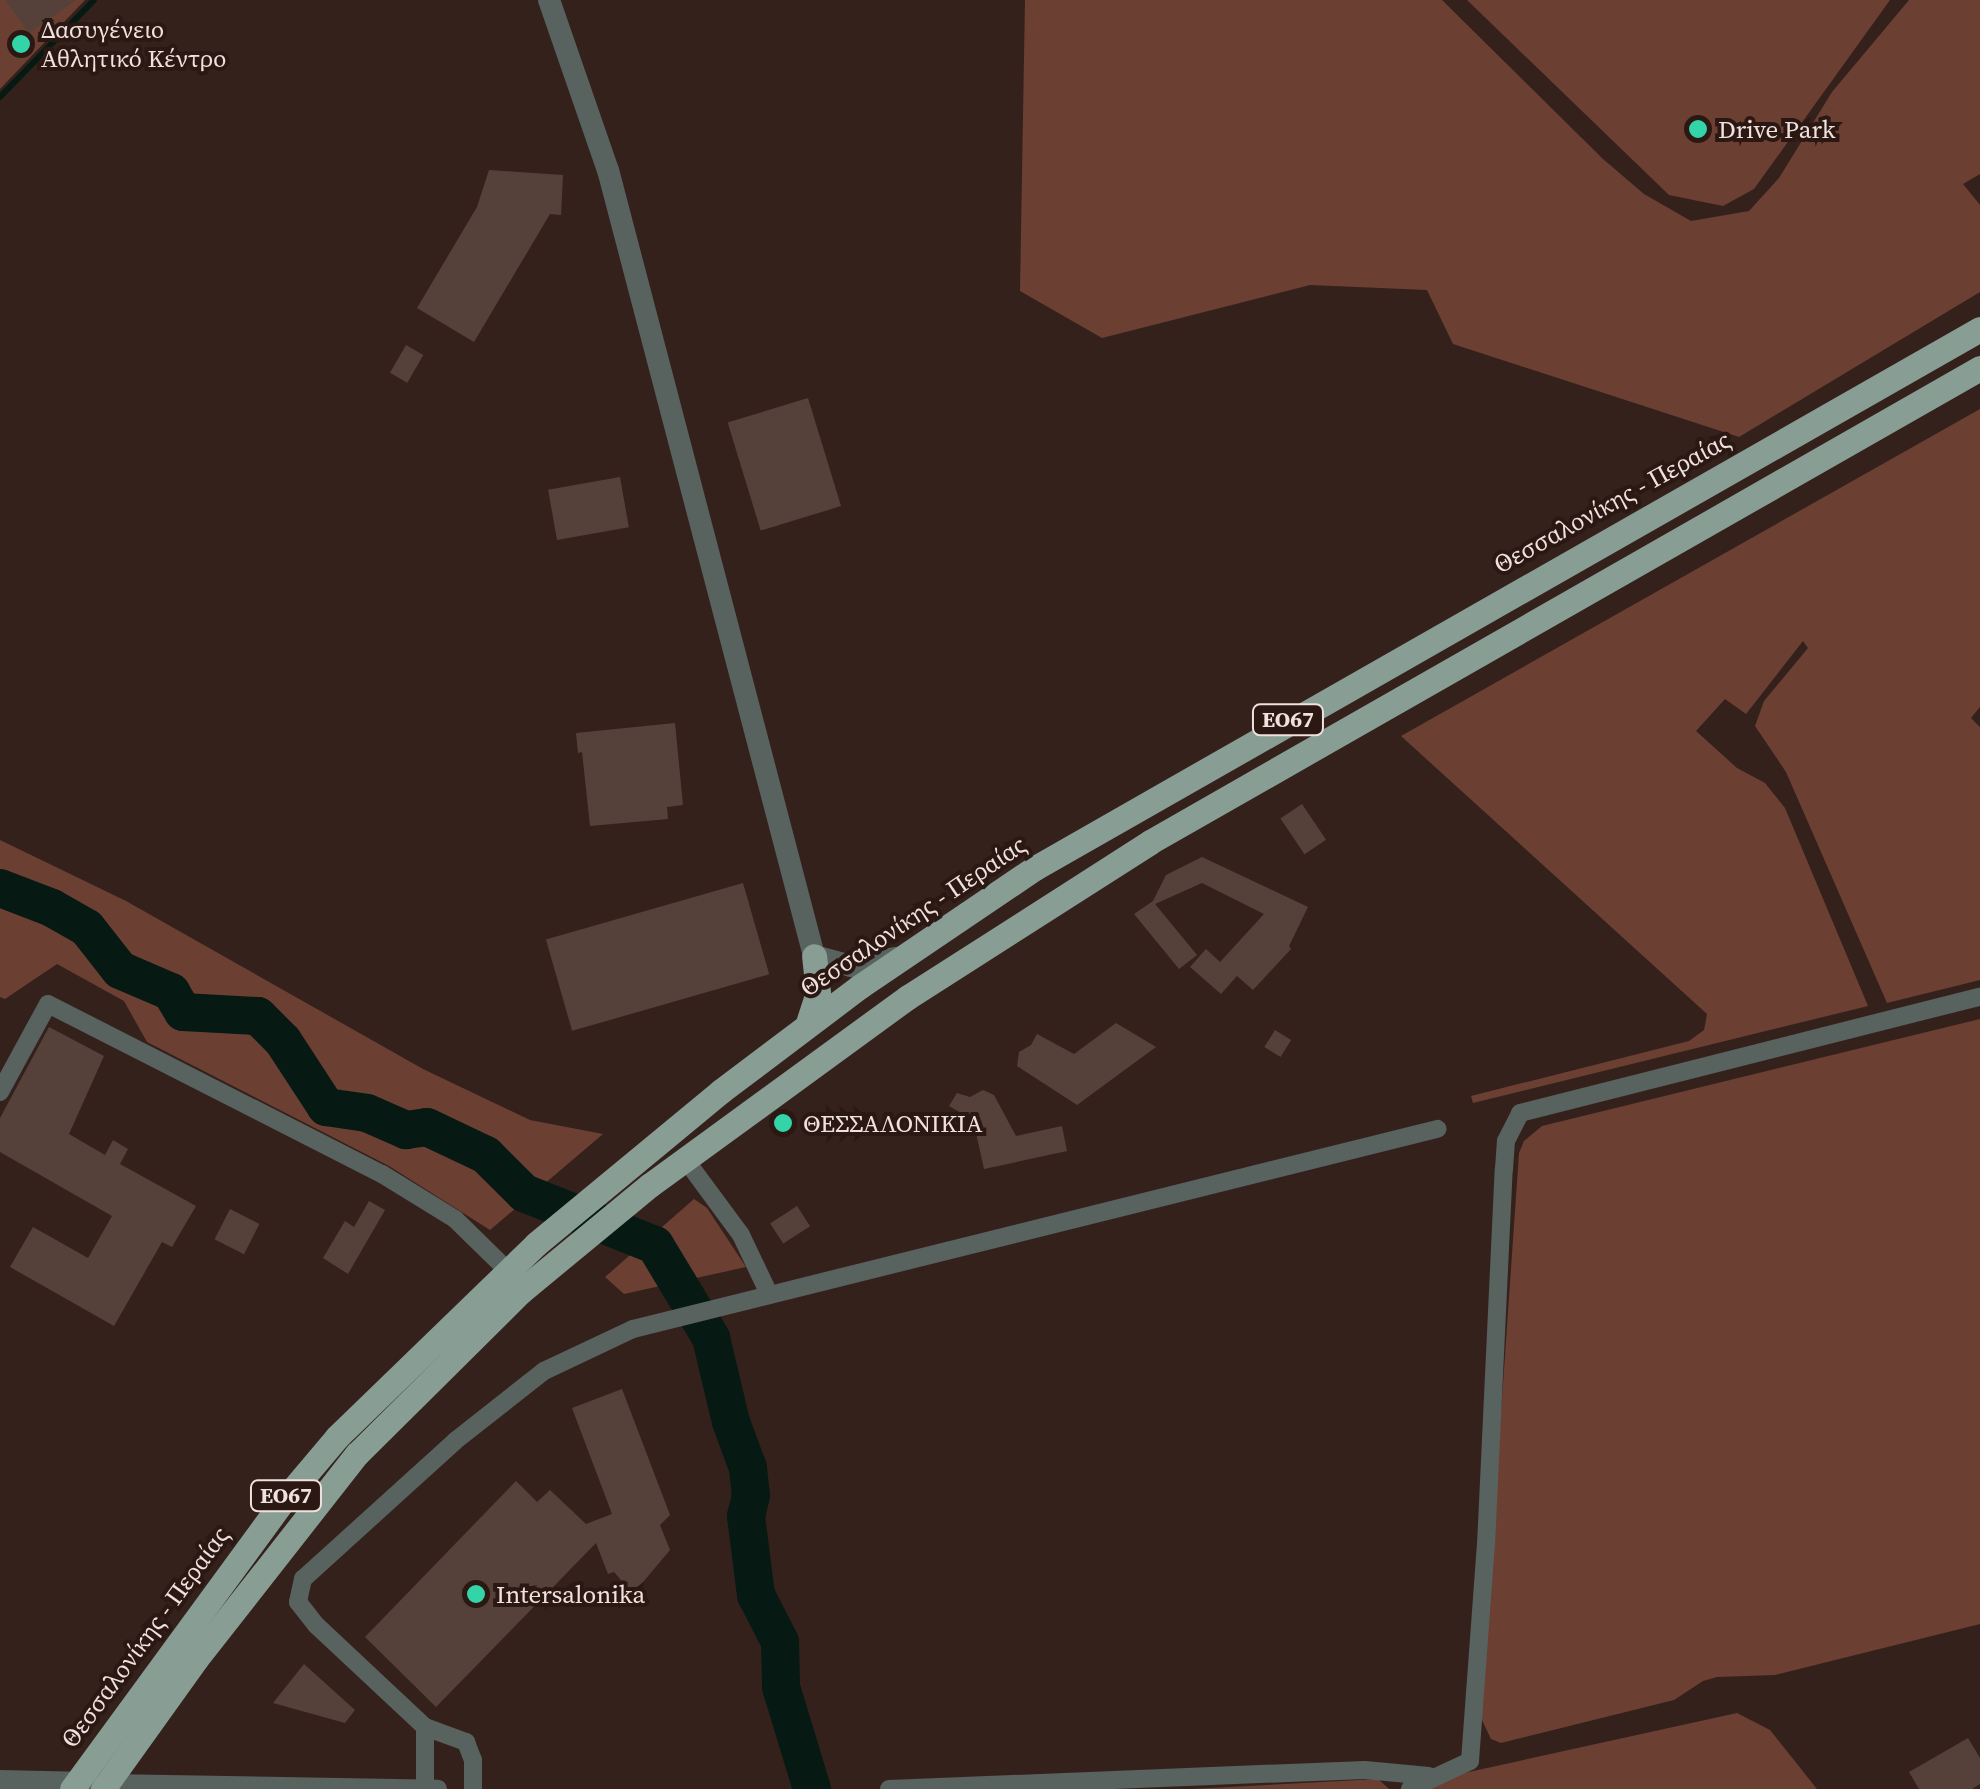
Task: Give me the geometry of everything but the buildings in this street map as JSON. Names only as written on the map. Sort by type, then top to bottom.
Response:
[{"type":"main road","name":"Θεσσαλονίκης - Περαίας","points":[[74,1786],[297,1482],[411,1361],[507,1270],[630,1164],[807,1025],[904,955],[1153,797],[1980,329]]},
{"type":"main road","name":"ΕΟ67","points":[[105,1786],[196,1660],[357,1454],[560,1257],[650,1185],[923,986],[1150,842],[1980,368]]},
{"type":"main road","points":[[807,1025],[818,994],[814,956]]},
{"type":"street","points":[[549,0],[608,170],[814,956],[852,966],[904,955]]},
{"type":"street","points":[[1410,1789],[1430,1776],[1470,1760],[1486,1545],[1505,1155],[1512,1126],[1520,1113],[1980,997]]},
{"type":"street","points":[[0,1092],[48,1004],[382,1174],[456,1219],[507,1270]]},
{"type":"street","points":[[473,1789],[473,1760],[466,1742],[425,1726],[316,1626],[298,1602],[304,1579],[468,1430],[524,1386],[579,1352],[633,1329],[1436,1129]]},
{"type":"street","points":[[685,1159],[740,1235],[769,1294]]},
{"type":"street","points":[[425,1726],[425,1789]]},
{"type":"street","points":[[889,1789],[1365,1770],[1430,1776]]},
{"type":"street","points":[[0,1781],[74,1786],[438,1789]]},
{"type":"shaded area","name":"Δασυγένειο Αθλητικό Κέντρο","points":[[0,0],[85,0],[0,89]]},
{"type":"shaded area","points":[[1025,0],[1442,0],[1603,159],[1644,194],[1691,221],[1749,211],[1779,178],[1832,92],[1909,0],[1980,0],[1980,174],[1963,184],[1980,205],[1980,292],[1739,437],[1453,344],[1427,290],[1310,285],[1102,338],[1020,291]]},
{"type":"shaded area","name":"Drive Park","points":[[1467,0],[1890,0],[1754,189],[1723,206],[1669,195]]},
{"type":"shaded area","points":[[1980,409],[1980,707],[1971,718],[1980,727],[1980,980],[1887,1003],[1786,772],[1755,726],[1764,701],[1808,648],[1803,641],[1746,714],[1725,699],[1696,731],[1737,768],[1765,783],[1785,808],[1868,1006],[1473,1103],[1471,1096],[1689,1041],[1704,1030],[1707,1014],[1401,736]]},
{"type":"shaded area","points":[[0,840],[126,901],[423,1069],[530,1120],[603,1134],[490,1230],[389,1166],[147,1042],[124,1001],[57,964],[5,999],[0,997]]},
{"type":"shaded area","points":[[1980,1019],[1980,1624],[1775,1675],[1717,1677],[1703,1681],[1674,1700],[1501,1743],[1491,1739],[1480,1716],[1519,1153],[1524,1141],[1542,1126]]},
{"type":"shaded area","points":[[694,1199],[707,1208],[746,1267],[624,1294],[605,1277]]},
{"type":"shaded area","points":[[1737,1713],[1770,1730],[1817,1789],[1425,1789],[1446,1777]]},
{"type":"shaded area","points":[[1378,1779],[1389,1789],[1191,1789]]},
{"type":"waterway","points":[[0,97],[94,0]]},
{"type":"waterway","points":[[0,888],[52,908],[87,928],[120,970],[171,992],[183,1012],[258,1016],[283,1041],[326,1107],[367,1113],[406,1130],[427,1127],[486,1155],[524,1193],[655,1245],[711,1338],[731,1422],[748,1468],[751,1495],[746,1516],[756,1595],[780,1642],[781,1687],[812,1789]]},
{"type":"place","name":"Δασυγένειο Αθλητικό Κέντρο","points":[[21,44]]},
{"type":"place","name":"Drive Park","points":[[1698,129]]},
{"type":"place","name":"ΘΕΣΣΑΛΟΝΙΚΙΑ","points":[[783,1123]]},
{"type":"place","name":"Intersalonika","points":[[476,1594]]}]
